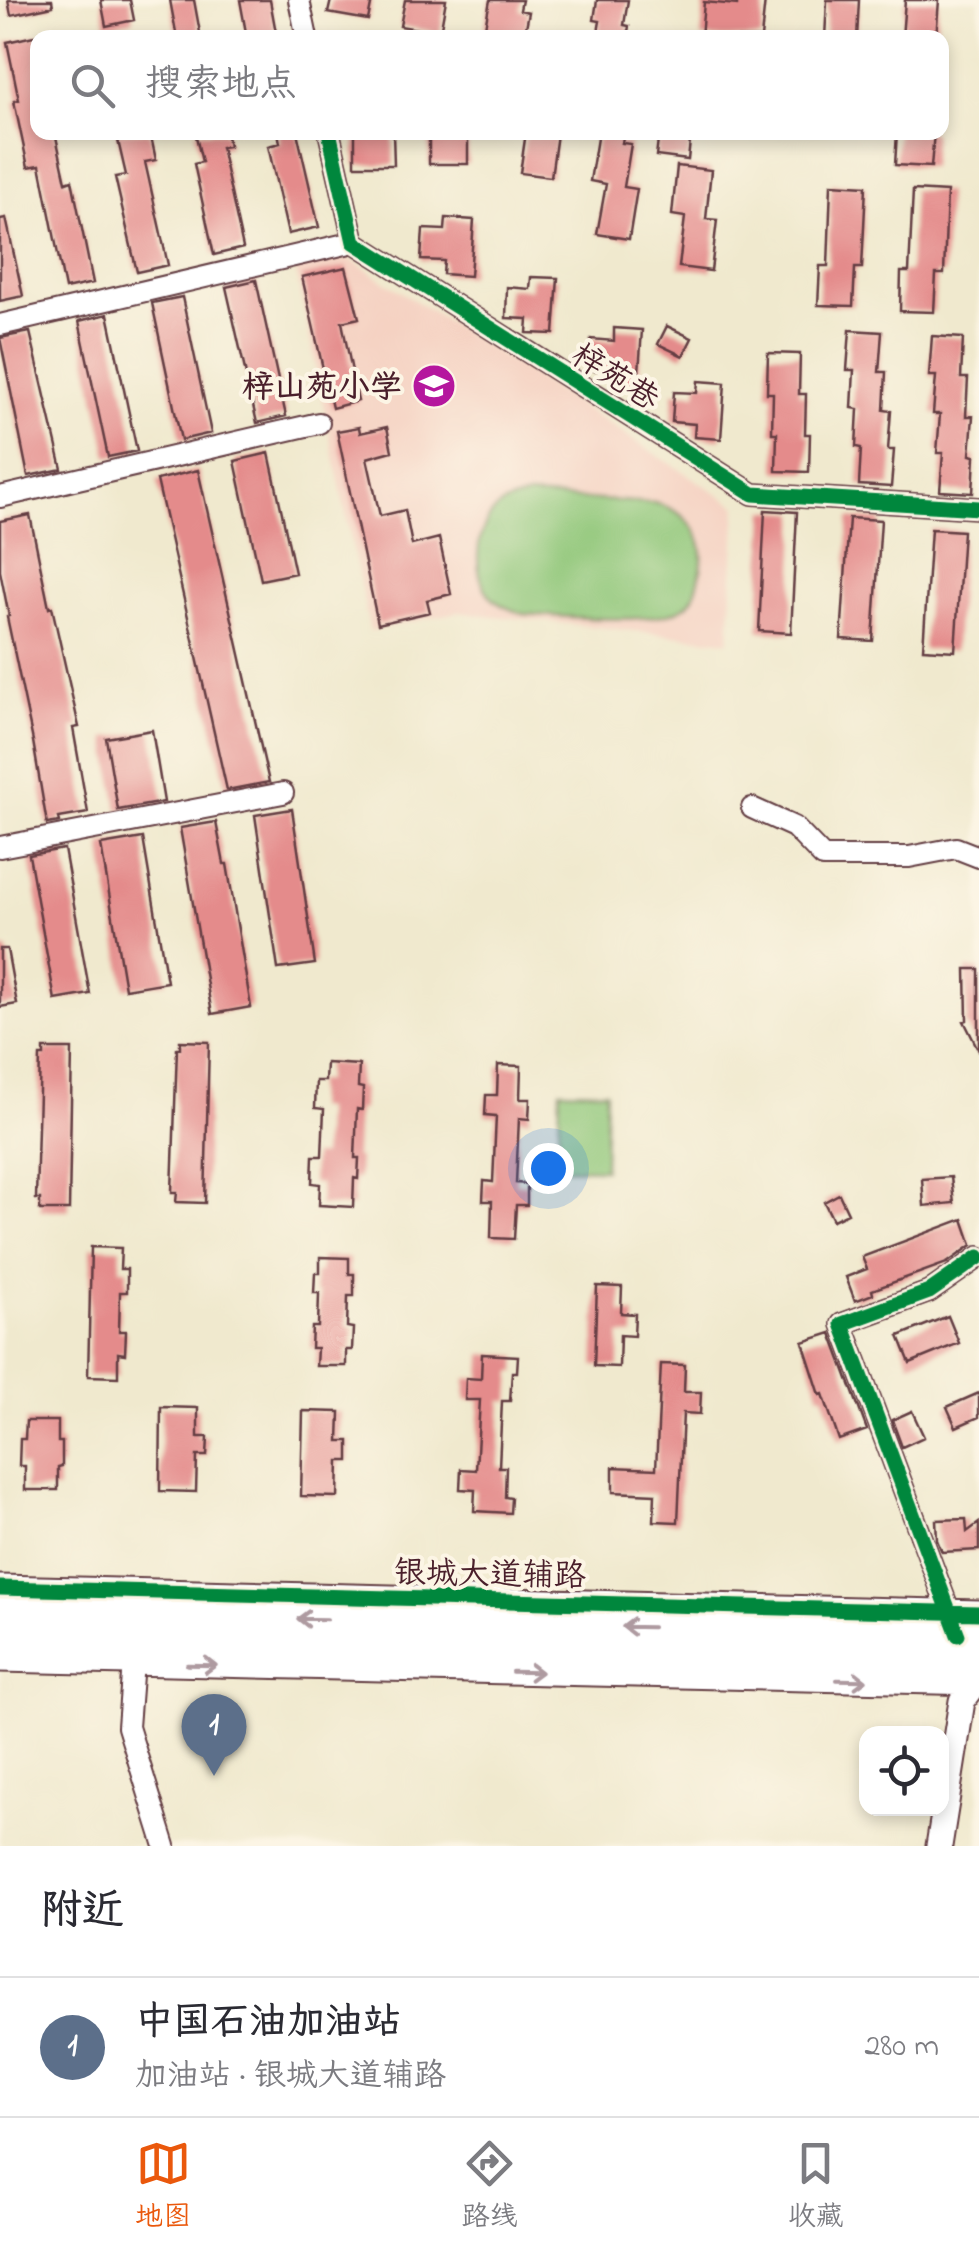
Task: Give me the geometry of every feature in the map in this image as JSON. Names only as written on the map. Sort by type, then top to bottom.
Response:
[{"type":"main road","points":[[0,1612],[972,1650]]},
{"type":"main road","points":[[0,1635],[134,1651],[972,1650]]},
{"type":"street","points":[[299,0],[305,30]]},
{"type":"street","points":[[0,324],[354,242],[331,140]]},
{"type":"street","name":"梓苑巷","points":[[354,242],[753,494],[979,508]]},
{"type":"street","points":[[0,497],[320,423]]},
{"type":"street","points":[[0,846],[283,792]]},
{"type":"street","points":[[752,808],[794,826],[824,857],[909,857],[956,848],[979,856]]},
{"type":"street","points":[[940,1846],[972,1650],[842,1324],[929,1292],[979,1257]]},
{"type":"street","name":"银城大道辅路","points":[[0,1588],[972,1650]]},
{"type":"street","points":[[0,1659],[134,1651],[128,1727],[166,1846]]},
{"type":"shaded area","name":"梓山苑小学","points":[[342,254],[737,506],[729,641],[457,612],[370,631],[295,266]]},
{"type":"green space","points":[[528,496],[655,503],[677,512],[689,522],[701,547],[701,571],[692,599],[671,613],[631,619],[523,614],[500,605],[486,591],[481,579],[480,540],[484,527],[499,507]]},
{"type":"green space","points":[[560,1090],[606,1091],[604,1169],[558,1168]]},
{"type":"building","points":[[8,0],[52,0],[53,6],[11,15]]},
{"type":"building","points":[[101,0],[130,0],[134,20],[106,26]]},
{"type":"building","points":[[170,0],[194,0],[200,30],[176,30]]},
{"type":"building","points":[[240,0],[270,0],[276,30],[246,30]]},
{"type":"building","points":[[331,0],[372,0],[368,20],[328,13]]},
{"type":"building","points":[[405,0],[446,0],[441,30],[400,26]]},
{"type":"building","points":[[490,0],[522,0],[520,10],[529,12],[526,30],[484,30]]},
{"type":"building","points":[[597,0],[628,0],[624,25],[629,26],[628,30],[598,30],[600,21],[594,20]]},
{"type":"building","points":[[737,0],[765,0],[762,30],[702,30],[704,2],[737,5]]},
{"type":"building","points":[[827,0],[859,0],[857,30],[825,30]]},
{"type":"building","points":[[905,0],[939,0],[937,30],[903,30]]},
{"type":"building","points":[[30,37],[30,140],[57,140],[66,182],[72,180],[93,283],[65,289],[40,165],[28,167],[7,42]]},
{"type":"building","points":[[118,140],[152,140],[156,160],[145,162],[168,265],[137,272],[115,177],[126,175]]},
{"type":"building","points":[[197,140],[228,140],[229,146],[221,147],[243,248],[214,255],[194,164],[202,162]]},
{"type":"building","points":[[279,140],[299,140],[319,227],[288,234],[268,146]]},
{"type":"building","points":[[355,140],[393,140],[394,165],[355,165]]},
{"type":"building","points":[[429,140],[468,140],[468,164],[429,164]]},
{"type":"building","points":[[525,140],[556,140],[551,177],[520,173]]},
{"type":"building","points":[[597,140],[631,144],[624,187],[637,189],[629,239],[597,234],[606,184],[590,181]]},
{"type":"building","points":[[658,140],[690,140],[688,160],[656,156]]},
{"type":"building","points":[[897,140],[933,140],[931,167],[895,165]]},
{"type":"building","points":[[677,166],[711,170],[706,219],[717,220],[711,271],[679,267],[685,217],[672,215]]},
{"type":"building","points":[[831,184],[866,186],[862,268],[855,268],[853,306],[818,305],[820,266],[828,266]]},
{"type":"building","points":[[913,190],[947,192],[944,274],[936,274],[934,312],[900,311],[901,272],[909,272]]},
{"type":"building","points":[[6,218],[23,296],[0,301],[0,219]]},
{"type":"building","points":[[446,218],[474,220],[470,276],[443,274],[444,261],[421,260],[423,229],[445,230]]},
{"type":"building","points":[[346,267],[359,318],[342,322],[358,401],[332,408],[302,277]]},
{"type":"building","points":[[531,277],[558,278],[554,334],[527,333],[528,319],[506,318],[507,287],[530,289]]},
{"type":"building","points":[[256,280],[286,416],[257,423],[226,287]]},
{"type":"building","points":[[182,297],[211,433],[181,440],[152,303]]},
{"type":"building","points":[[108,314],[137,451],[108,457],[79,321]]},
{"type":"building","points":[[667,326],[692,338],[683,356],[658,344]]},
{"type":"building","points":[[614,328],[642,330],[638,386],[611,384],[612,371],[589,370],[591,339],[614,341]]},
{"type":"building","points":[[850,330],[882,332],[879,372],[886,372],[884,410],[891,411],[891,487],[859,485],[858,409],[852,408],[854,370],[847,370]]},
{"type":"building","points":[[30,332],[62,469],[28,476],[0,338]]},
{"type":"building","points":[[932,336],[963,338],[961,378],[968,378],[966,416],[973,416],[973,493],[940,491],[940,414],[933,414],[936,376],[929,376]]},
{"type":"building","points":[[768,353],[800,354],[799,394],[806,394],[809,472],[776,471],[773,393],[767,393]]},
{"type":"building","points":[[698,381],[725,383],[721,439],[694,437],[695,424],[672,422],[674,392],[697,393]]},
{"type":"building","points":[[359,427],[360,433],[387,427],[392,451],[367,458],[380,516],[405,510],[412,545],[439,538],[451,594],[427,600],[430,612],[378,624],[337,431]]},
{"type":"building","points":[[269,453],[295,573],[261,580],[235,461]]},
{"type":"building","points":[[198,470],[269,782],[227,790],[157,480]]},
{"type":"building","points":[[765,510],[797,512],[791,633],[759,631]]},
{"type":"building","points":[[30,515],[79,727],[73,728],[88,813],[47,824],[0,571],[0,521]]},
{"type":"building","points":[[849,518],[881,520],[873,641],[841,639]]},
{"type":"building","points":[[931,529],[963,531],[955,651],[923,649]]},
{"type":"building","points":[[152,730],[164,802],[118,810],[106,738]]},
{"type":"building","points":[[292,809],[315,964],[278,969],[255,815]]},
{"type":"building","points":[[216,822],[227,864],[251,1007],[212,1014],[180,828]]},
{"type":"building","points":[[143,838],[167,982],[125,989],[101,845]]},
{"type":"building","points":[[64,849],[90,994],[55,1000],[29,855]]},
{"type":"building","points":[[0,949],[7,949],[17,1004],[0,1007]]},
{"type":"building","points":[[966,969],[979,969],[979,1051],[964,1021]]},
{"type":"building","points":[[180,1041],[209,1042],[205,1203],[176,1202],[177,1192],[172,1192]]},
{"type":"building","points":[[44,1049],[72,1049],[69,1210],[40,1210],[40,1199],[36,1199],[40,1056],[44,1056]]},
{"type":"building","points":[[326,1063],[359,1065],[358,1087],[363,1088],[362,1110],[357,1109],[355,1158],[359,1158],[353,1207],[319,1205],[320,1184],[312,1183],[313,1156],[322,1156],[324,1109],[315,1108],[316,1081],[325,1081]]},
{"type":"building","points":[[498,1065],[521,1066],[520,1099],[530,1099],[529,1119],[519,1118],[516,1183],[527,1184],[527,1205],[516,1205],[514,1239],[491,1238],[492,1201],[483,1201],[484,1181],[493,1182],[496,1116],[485,1115],[486,1095],[497,1095]]},
{"type":"building","points":[[951,1177],[954,1203],[924,1206],[922,1179]]},
{"type":"building","points":[[839,1194],[848,1213],[833,1220],[824,1202]]},
{"type":"building","points":[[963,1219],[972,1245],[947,1263],[872,1290],[873,1294],[855,1301],[846,1277],[867,1269],[862,1257]]},
{"type":"building","points":[[91,1247],[121,1248],[120,1269],[127,1269],[127,1292],[120,1292],[119,1331],[126,1331],[125,1354],[118,1353],[118,1377],[88,1376]]},
{"type":"building","points":[[320,1257],[349,1258],[349,1274],[354,1274],[354,1296],[348,1296],[347,1327],[353,1328],[352,1350],[346,1350],[346,1366],[316,1366],[317,1348],[311,1348],[312,1327],[318,1327],[319,1293],[314,1293]]},
{"type":"building","points":[[597,1286],[622,1287],[621,1313],[635,1314],[634,1336],[620,1335],[619,1367],[594,1366]]},
{"type":"building","points":[[948,1316],[959,1343],[910,1363],[899,1336]]},
{"type":"building","points":[[831,1333],[867,1430],[839,1440],[803,1342]]},
{"type":"building","points":[[482,1354],[518,1356],[517,1372],[512,1372],[510,1401],[502,1401],[499,1467],[506,1467],[505,1497],[511,1498],[510,1513],[474,1511],[475,1490],[460,1489],[461,1469],[476,1470],[480,1400],[465,1400],[466,1378],[481,1379]]},
{"type":"building","points":[[661,1364],[685,1365],[684,1392],[701,1392],[700,1414],[683,1413],[678,1522],[654,1521],[655,1494],[613,1492],[613,1467],[656,1469]]},
{"type":"building","points":[[979,1393],[979,1417],[956,1427],[947,1407]]},
{"type":"building","points":[[161,1407],[198,1408],[198,1437],[208,1437],[207,1456],[197,1456],[196,1492],[160,1491]]},
{"type":"building","points":[[303,1411],[340,1412],[339,1441],[349,1441],[349,1461],[339,1461],[338,1497],[301,1496]]},
{"type":"building","points":[[912,1411],[924,1437],[902,1447],[892,1420]]},
{"type":"building","points":[[26,1421],[58,1421],[62,1466],[58,1467],[58,1490],[25,1490],[25,1466],[19,1466],[20,1439],[25,1439]]},
{"type":"building","points":[[966,1519],[967,1532],[979,1523],[979,1550],[942,1552],[936,1520]]},
{"type":"cycle path","points":[[331,140],[354,242],[753,494],[979,508]]},
{"type":"cycle path","points":[[958,1635],[842,1324],[929,1292],[979,1257]]},
{"type":"cycle path","points":[[0,1588],[979,1613]]},
{"type":"place","name":"梓山苑小学","points":[[434,386]]},
{"type":"place","name":"中国石油加油站","points":[[214,1776]]}]
